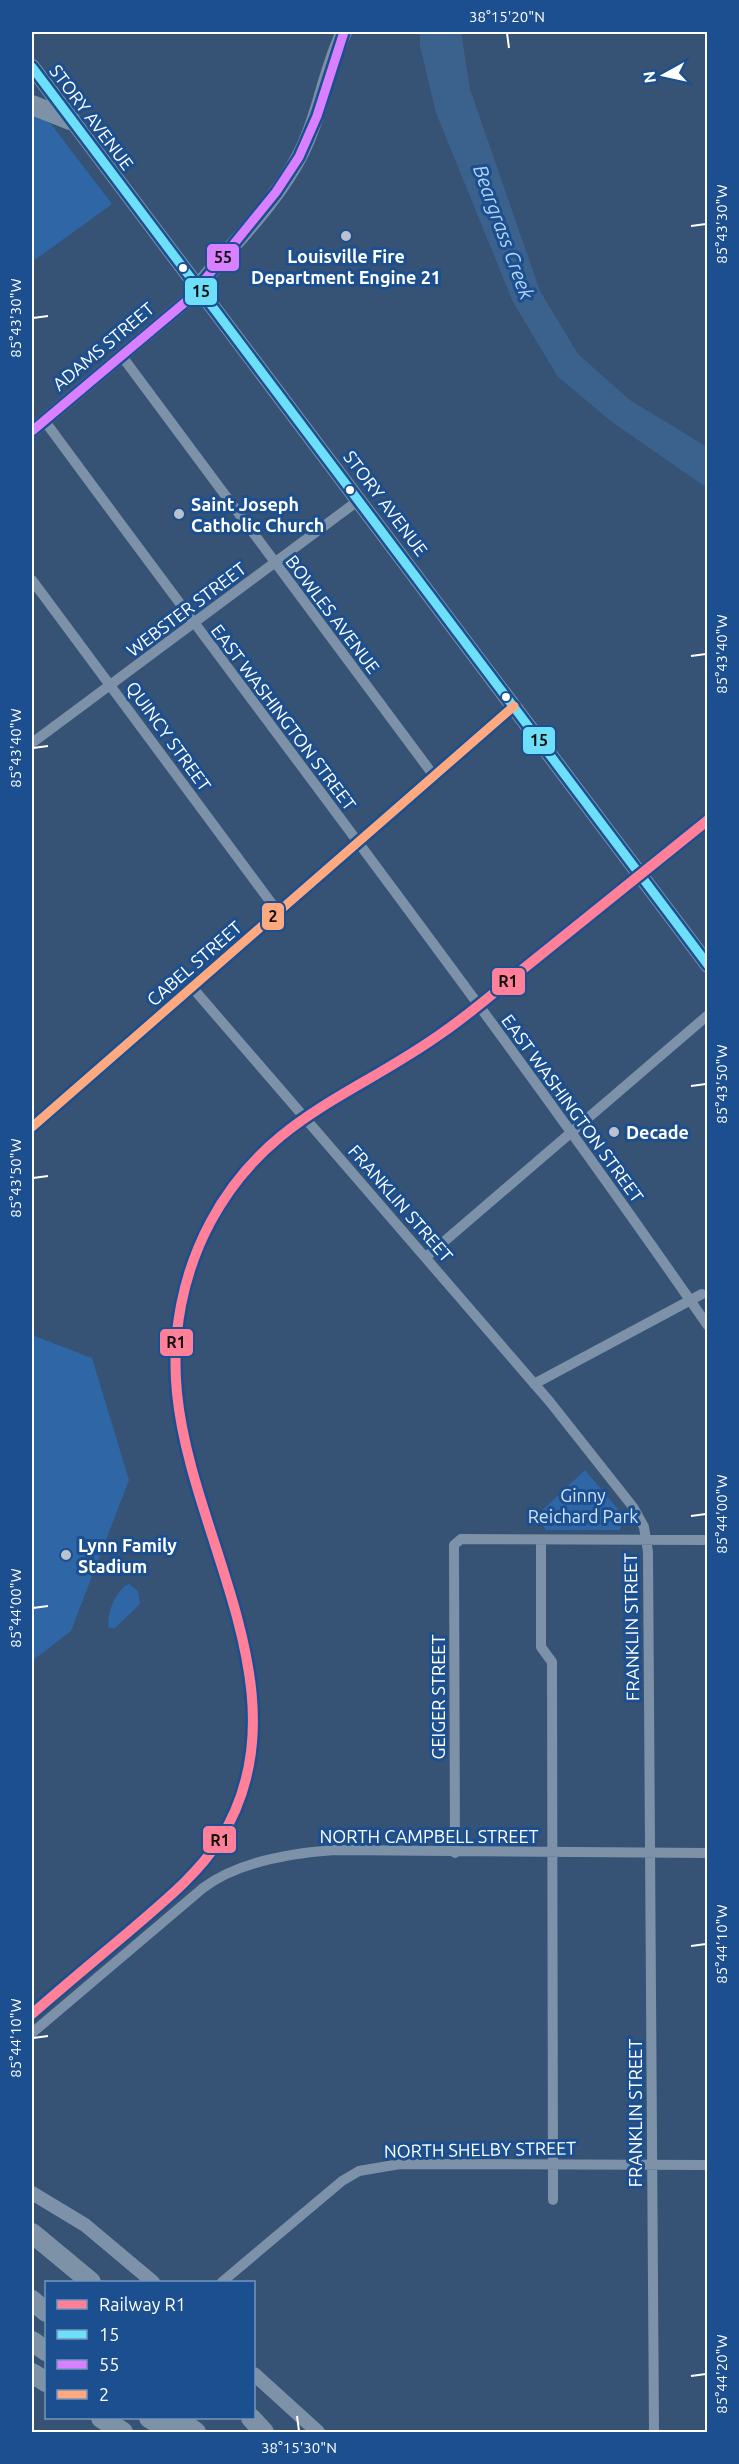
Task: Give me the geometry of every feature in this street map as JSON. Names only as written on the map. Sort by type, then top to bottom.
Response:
[{"type":"highway","points":[[32,105],[70,120]]},
{"type":"highway","points":[[32,2233],[89,2281]]},
{"type":"highway","points":[[32,2289],[45,2297]]},
{"type":"highway","points":[[32,2300],[45,2311]]},
{"type":"highway","points":[[32,2341],[45,2350]]},
{"type":"highway","points":[[32,2373],[45,2381]]},
{"type":"highway","points":[[102,2419],[123,2433]]},
{"type":"highway","points":[[151,2419],[172,2433]]},
{"type":"highway","points":[[178,2419],[196,2433]]},
{"type":"main road","points":[[197,288],[276,192],[299,157],[317,116],[344,32]]},
{"type":"main road","name":"STORY AVENUE","points":[[32,68],[707,964]]},
{"type":"street","name":"ADAMS STREET","points":[[32,431],[189,299],[197,288]]},
{"type":"street","name":"BOWLES AVENUE","points":[[121,355],[434,776]]},
{"type":"street","name":"EAST WASHINGTON STREET","points":[[44,420],[572,1132],[708,1326]]},
{"type":"street","name":"WEBSTER STREET","points":[[32,743],[359,500]]},
{"type":"street","name":"QUINCY STREET","points":[[32,580],[278,912]]},
{"type":"street","name":"CABEL STREET","points":[[32,1127],[514,706]]},
{"type":"street","name":"FRANKLIN STREET","points":[[191,986],[534,1384],[633,1507],[644,1527],[650,1854],[654,2433]]},
{"type":"street","points":[[426,1257],[708,1015]]},
{"type":"street","points":[[534,1384],[702,1293]]},
{"type":"street","name":"GEIGER STREET","points":[[455,1853],[454,1545],[461,1539],[541,1540]]},
{"type":"street","points":[[553,2200],[552,1662],[540,1647],[541,1540],[708,1540]]},
{"type":"street","name":"NORTH CAMPBELL STREET","points":[[32,2033],[203,1888],[230,1872],[317,1851],[708,1853]]},
{"type":"street","name":"NORTH SHELBY STREET","points":[[224,2281],[342,2181],[359,2171],[400,2164],[708,2165]]},
{"type":"street","points":[[32,2193],[85,2225],[151,2281]]},
{"type":"street","points":[[255,2375],[318,2433]]},
{"type":"green space","points":[[32,113],[51,124],[112,204],[32,262]]},
{"type":"green space","name":"Lynn Family Stadium","points":[[32,1335],[92,1358],[129,1480],[71,1631],[32,1661]]},
{"type":"green space","name":"Ginny Reichard Park","points":[[585,1470],[623,1515],[620,1530],[546,1530],[536,1516]]},
{"type":"green space","points":[[129,1584],[138,1591],[140,1604],[115,1628],[109,1628],[109,1617],[116,1596]]},
{"type":"water","name":"Beargrass Creek","points":[[420,32],[461,32],[470,89],[540,291],[578,354],[630,400],[707,447],[707,488],[612,422],[558,377],[513,302],[436,113],[420,46]]},
{"type":"rail line","name":"R1","points":[[32,2014],[190,1877],[219,1841],[244,1787],[253,1732],[249,1675],[237,1618],[187,1448],[177,1393],[176,1348],[181,1304],[193,1261],[211,1221],[233,1186],[258,1157],[285,1132],[454,1025],[708,820]]},
{"type":"transit line","name":"55","points":[[32,431],[189,299],[276,192],[299,157],[317,116],[344,32]]},
{"type":"transit line","name":"15","points":[[32,67],[708,965]]},
{"type":"transit line","name":"2","points":[[32,1127],[514,706]]},
{"type":"place","name":"Louisville Fire Department Engine 21","points":[[346,236]]},
{"type":"place","name":"Saint Joseph Catholic Church","points":[[179,514]]},
{"type":"place","name":"Decade","points":[[614,1132]]},
{"type":"place","name":"Lynn Family Stadium","points":[[66,1555]]}]
